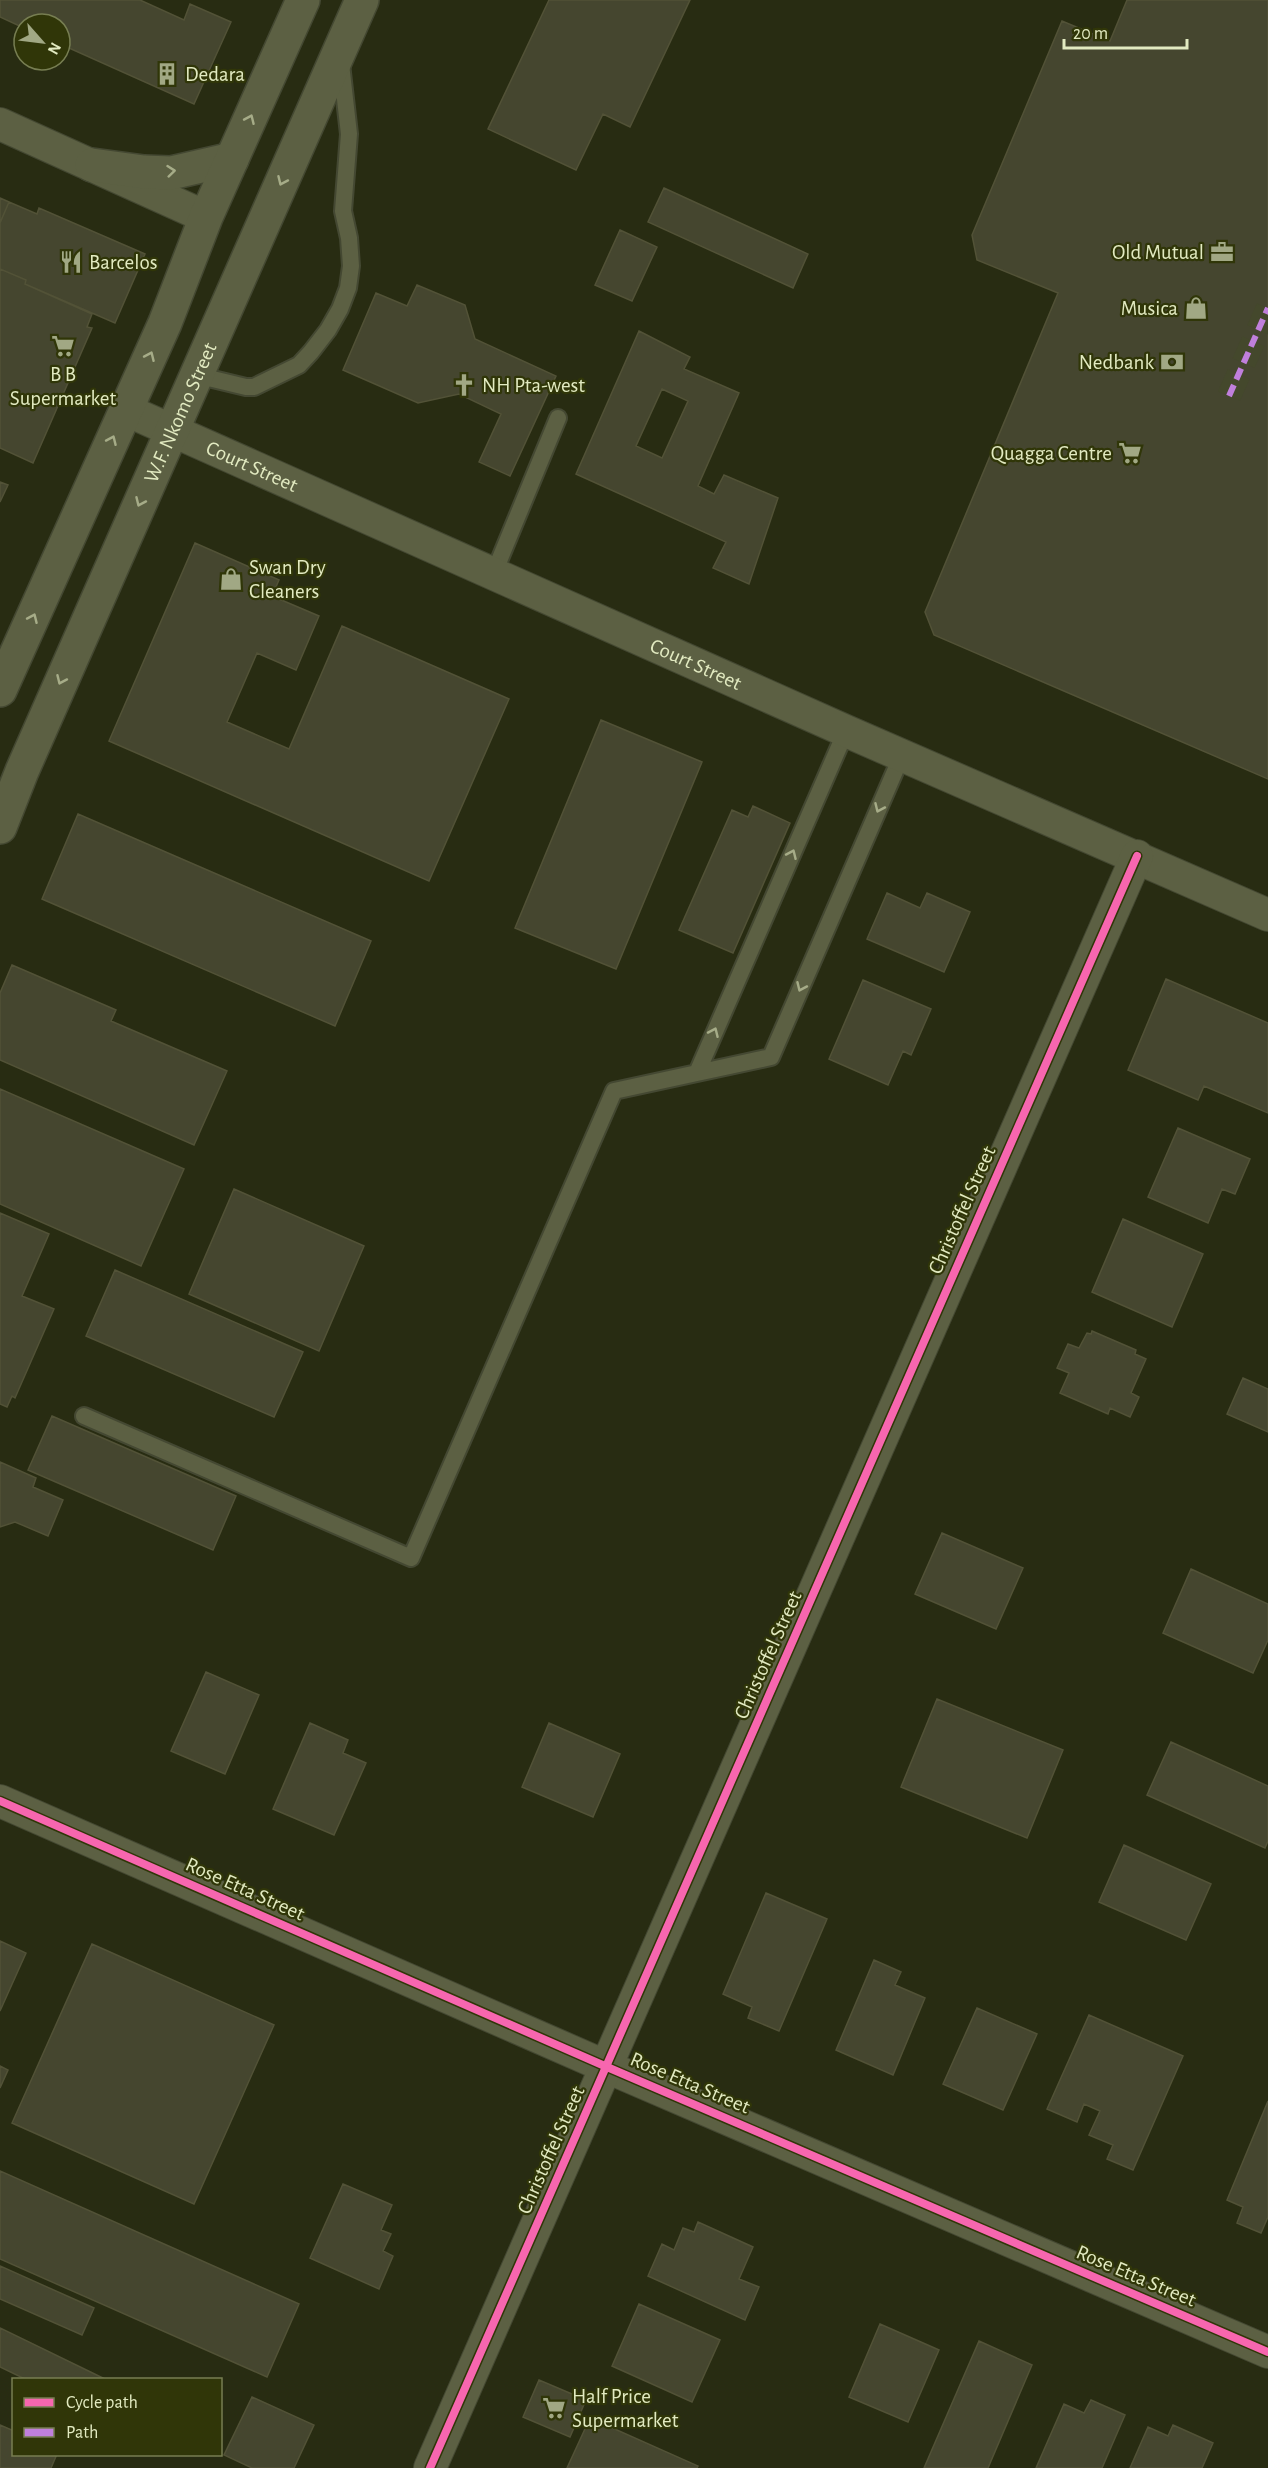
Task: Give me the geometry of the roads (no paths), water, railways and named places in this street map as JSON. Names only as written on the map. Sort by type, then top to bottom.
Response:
[{"type":"main road","name":"W.F. Nkomo Street","points":[[0,827],[22,771],[362,0]]},
{"type":"main road","points":[[0,690],[165,323],[293,6]]},
{"type":"main road","points":[[92,165],[171,173],[232,159]]},
{"type":"street","points":[[0,124],[206,217]]},
{"type":"street","name":"Court Street","points":[[126,410],[1268,915]]},
{"type":"street","name":"Christoffel Street","points":[[430,2468],[1137,856]]},
{"type":"street","name":"Rose Etta Street","points":[[0,1801],[607,2067],[1268,2352]]},
{"type":"lane","points":[[196,375],[254,387],[299,365],[328,330],[340,309],[348,288],[351,266],[343,211],[349,134],[339,51]]},
{"type":"lane","points":[[494,573],[558,418]]},
{"type":"lane","points":[[697,1073],[846,730]]},
{"type":"lane","points":[[84,1416],[411,1558],[614,1091],[771,1057],[902,755]]},
{"type":"tunnel","points":[[1229,396],[1268,308]]},
{"type":"place","name":"Dedara","points":[[167,74]]},
{"type":"place","name":"Old Mutual","points":[[1222,252]]},
{"type":"place","name":"Barcelos","points":[[71,262]]},
{"type":"place","name":"Musica","points":[[1196,308]]},
{"type":"place","name":"B B Supermarket","points":[[63,346]]},
{"type":"place","name":"Nedbank","points":[[1172,362]]},
{"type":"place","name":"NH Pta-west","points":[[464,385]]},
{"type":"place","name":"Quagga Centre","points":[[1130,453]]},
{"type":"place","name":"Swan Dry Cleaners","points":[[231,579]]},
{"type":"place","name":"Half Price Supermarket","points":[[554,2408]]}]
